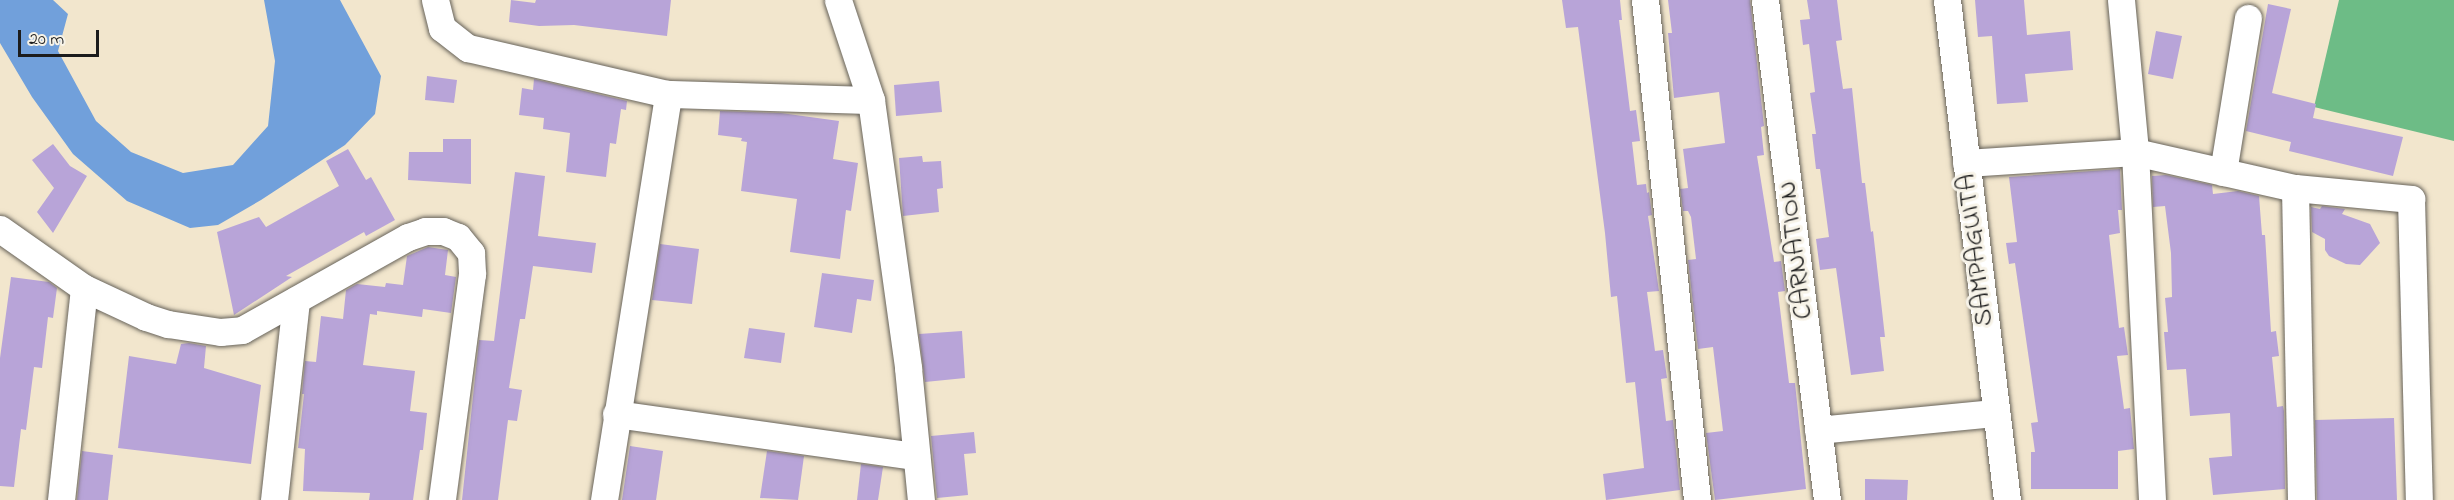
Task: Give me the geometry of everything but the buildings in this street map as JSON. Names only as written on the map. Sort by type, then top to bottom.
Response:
[{"type":"street","points":[[435,0],[442,28],[468,48],[668,94],[871,100]]},
{"type":"street","points":[[838,0],[871,100],[908,368],[921,500]]},
{"type":"street","points":[[1644,0],[1697,500]]},
{"type":"street","name":"CARNATION","points":[[1765,0],[1827,500]]},
{"type":"street","name":"SAMPAGUITA","points":[[1947,0],[2007,500]]},
{"type":"street","points":[[2121,0],[2135,152],[2152,500]]},
{"type":"street","points":[[2223,172],[2248,18]]},
{"type":"street","points":[[604,500],[668,94]]},
{"type":"street","points":[[1966,163],[2135,152],[2295,188],[2411,199],[2419,500]]},
{"type":"street","points":[[2295,188],[2301,500]]},
{"type":"street","points":[[0,229],[84,288],[157,321],[220,332],[242,330],[408,237],[425,231],[443,231],[458,237],[471,253],[472,274],[442,500]]},
{"type":"street","points":[[61,500],[84,288]]},
{"type":"street","points":[[274,500],[296,300]]},
{"type":"street","points":[[1818,430],[1996,413]]},
{"type":"street","points":[[616,414],[916,456]]},
{"type":"green space","points":[[2339,0],[2454,0],[2454,141],[2314,107]]},
{"type":"water","points":[[0,0],[53,0],[68,14],[58,51],[96,121],[131,152],[183,173],[233,165],[268,126],[275,61],[264,0],[340,0],[381,76],[375,114],[345,145],[261,200],[218,225],[190,228],[127,201],[73,154],[32,97],[0,43]]}]
